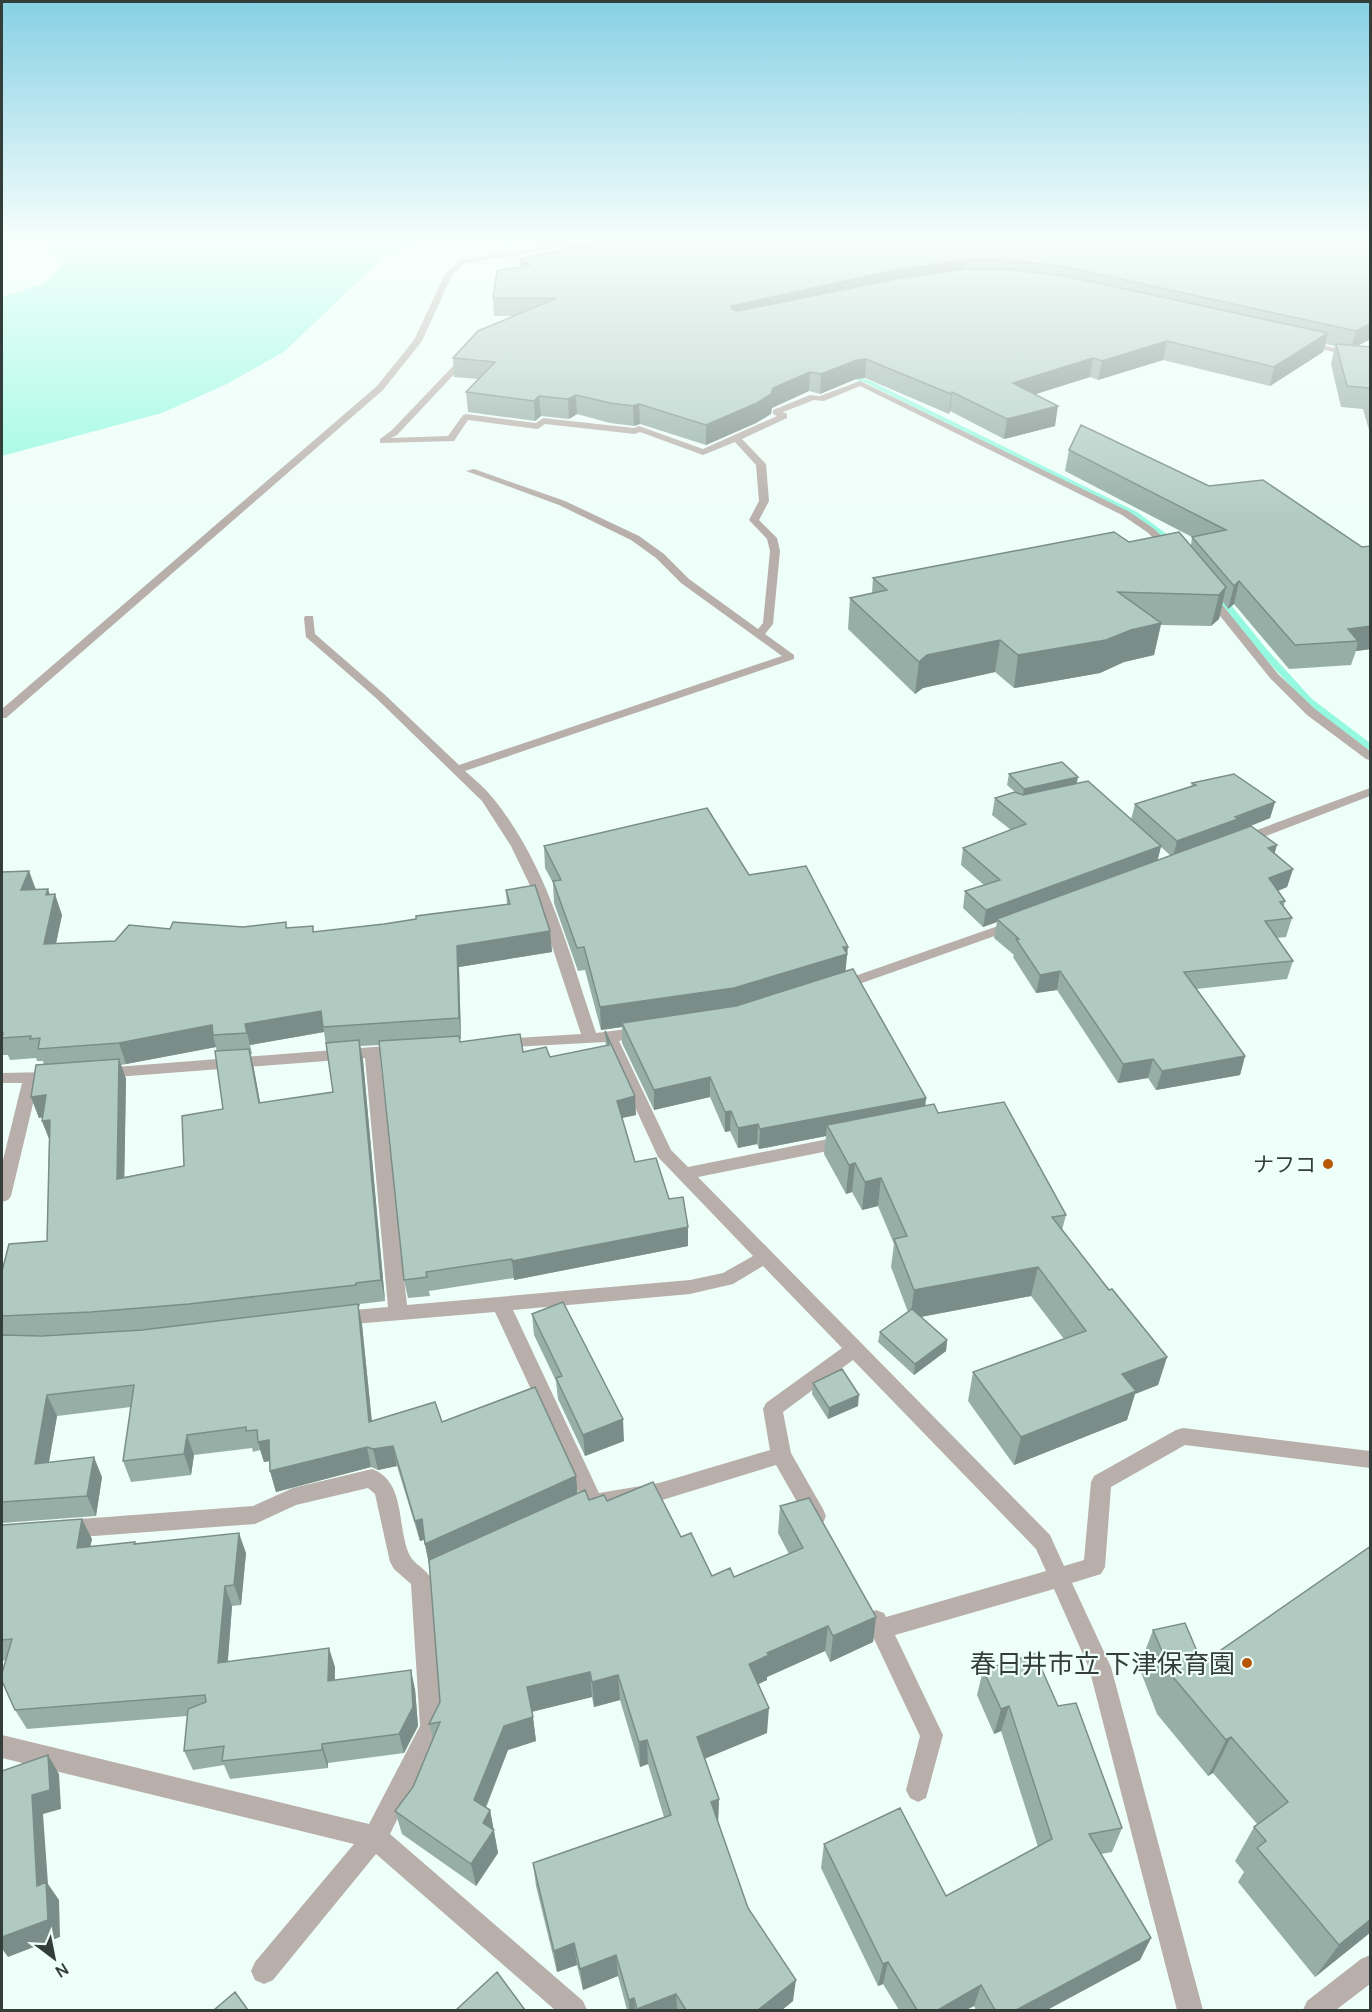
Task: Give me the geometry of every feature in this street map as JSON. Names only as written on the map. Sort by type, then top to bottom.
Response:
[{"type":"street","points":[[2,715],[380,388],[421,335]]},
{"type":"street","points":[[1291,340],[1371,358]]},
{"type":"street","points":[[457,367],[394,433],[383,441],[451,439],[466,417],[538,426],[543,421],[635,431],[639,429],[703,452],[737,439],[784,416],[776,412],[813,397],[821,399],[860,383],[1125,513],[1166,543],[1179,558]]},
{"type":"street","points":[[737,439],[762,465],[764,501],[754,520],[772,538],[775,551],[768,624],[759,634]]},
{"type":"street","points":[[456,770],[790,657],[685,581],[660,556],[635,538],[562,503],[471,471]]},
{"type":"street","points":[[1201,585],[1274,676],[1311,712],[1371,756]]},
{"type":"street","points":[[309,618],[310,635],[380,696],[487,799],[518,846],[543,898],[600,1037],[664,1153],[1043,1542],[1100,1667],[1190,2010]]},
{"type":"street","points":[[1226,846],[1371,792]]},
{"type":"street","points":[[821,992],[1028,919]]},
{"type":"street","points":[[487,1045],[600,1037],[656,1030]]},
{"type":"street","points":[[90,1074],[418,1049]]},
{"type":"street","points":[[372,1052],[398,1311]]},
{"type":"street","points":[[2,1077],[31,1079],[66,1076]]},
{"type":"street","points":[[2,1196],[31,1079]]},
{"type":"street","points":[[684,1174],[865,1138]]},
{"type":"street","points":[[328,1319],[398,1311],[501,1305],[690,1287],[727,1279],[765,1257]]},
{"type":"street","points":[[501,1305],[593,1501]]},
{"type":"street","points":[[828,1537],[781,1455],[773,1409],[855,1348]]},
{"type":"street","points":[[880,1629],[1094,1567],[1101,1482],[1183,1436],[1371,1459]]},
{"type":"street","points":[[571,1511],[593,1501],[659,1492],[781,1455]]},
{"type":"street","points":[[48,1530],[255,1515],[293,1497],[372,1478],[384,1490],[401,1562],[421,1580],[432,1727],[375,1837],[264,1971]]},
{"type":"street","points":[[421,1580],[443,1570]]},
{"type":"street","points":[[863,1598],[932,1735],[918,1790]]},
{"type":"street","points":[[2,1747],[375,1837],[574,2010]]},
{"type":"street","points":[[1316,2010],[1371,1968]]},
{"type":"shaded area","points":[[2,335],[302,335],[285,351],[227,384],[162,413],[2,456]]},
{"type":"building","points":[[474,335],[1325,335],[1274,367],[1167,341],[1102,361],[1093,358],[1013,383],[1058,406],[1007,419],[952,392],[951,394],[866,359],[857,360],[821,374],[810,372],[773,388],[771,394],[757,403],[706,425],[639,404],[633,406],[610,403],[576,395],[568,399],[539,396],[534,401],[466,392],[495,362],[453,358]]},
{"type":"building","points":[[1336,344],[1371,347],[1371,392],[1369,388],[1347,386]]},
{"type":"building","points":[[1081,425],[1209,486],[1263,480],[1362,547],[1371,546],[1371,626],[1348,629],[1358,641],[1295,645],[1239,581],[1234,586],[1192,537],[1226,530],[1069,450]]},
{"type":"building","points":[[1114,532],[1129,542],[1179,532],[1226,587],[1219,595],[1118,592],[1161,623],[1131,630],[1106,640],[1018,655],[1000,640],[927,655],[919,662],[850,598],[887,590],[873,578]]},
{"type":"building","points":[[1062,762],[1078,777],[1024,789],[1009,774]]},
{"type":"building","points":[[1234,774],[1275,802],[1235,817],[1238,819],[1177,841],[1135,804],[1196,785],[1192,783]]},
{"type":"building","points":[[1088,781],[1161,846],[986,910],[965,891],[1000,880],[963,848],[1026,824],[995,798],[1015,792],[1023,795]]},
{"type":"building","points":[[707,808],[749,875],[806,866],[848,947],[843,947],[847,954],[734,988],[600,1007],[584,947],[577,948],[553,881],[561,880],[544,846]]},
{"type":"building","points":[[1251,826],[1277,845],[1268,848],[1293,869],[1269,878],[1285,901],[1280,902],[1292,918],[1265,921],[1293,961],[1184,972],[1245,1056],[1162,1071],[1153,1059],[1123,1064],[1060,971],[1040,975],[1016,939],[1019,939],[997,919]]},
{"type":"building","points":[[29,871],[21,890],[48,889],[46,895],[55,894],[44,944],[115,941],[129,925],[170,929],[173,922],[243,927],[286,922],[286,928],[313,926],[313,932],[384,924],[416,919],[416,916],[510,904],[506,890],[535,885],[550,931],[457,946],[459,1018],[323,1027],[321,1011],[245,1024],[247,1033],[213,1035],[212,1025],[119,1043],[38,1049],[40,1038],[30,1039],[31,1036],[2,1038],[2,872]]},
{"type":"building","points":[[853,969],[926,1098],[760,1129],[758,1124],[738,1128],[731,1111],[725,1112],[710,1077],[654,1090],[622,1023],[736,1006]]},
{"type":"building","points":[[605,1031],[635,1096],[617,1101],[635,1162],[656,1158],[669,1199],[683,1197],[688,1227],[512,1261],[512,1259],[426,1272],[427,1277],[404,1280],[379,1041],[459,1036],[460,1042],[520,1034],[523,1052],[546,1047],[550,1057],[609,1045]]},
{"type":"building","points":[[359,1040],[381,1280],[356,1283],[356,1285],[189,1304],[2,1316],[2,1271],[9,1244],[47,1241],[50,1120],[42,1121],[46,1095],[31,1097],[36,1065],[119,1059],[117,1179],[184,1166],[182,1116],[223,1109],[215,1051],[249,1049],[259,1103],[333,1092],[326,1043]]},
{"type":"building","points":[[1004,1102],[1066,1215],[1052,1217],[1109,1290],[1112,1289],[1167,1357],[1122,1374],[1136,1391],[1021,1437],[973,1372],[1086,1331],[1038,1267],[914,1290],[894,1239],[907,1236],[881,1178],[865,1182],[855,1163],[849,1165],[827,1125],[934,1104],[938,1113]]},
{"type":"building","points":[[563,1302],[623,1419],[583,1435],[556,1378],[562,1376],[532,1314]]},
{"type":"building","points":[[358,1304],[369,1422],[435,1402],[442,1422],[535,1387],[576,1476],[425,1544],[422,1519],[415,1521],[393,1446],[373,1449],[367,1447],[270,1471],[269,1440],[258,1442],[257,1430],[246,1431],[246,1427],[187,1435],[184,1454],[123,1461],[134,1385],[47,1395],[35,1464],[94,1457],[87,1496],[2,1502],[2,1335],[42,1336],[142,1330]]},
{"type":"building","points":[[912,1309],[947,1340],[915,1364],[880,1332]]},
{"type":"building","points":[[842,1369],[859,1395],[829,1408],[813,1383]]},
{"type":"building","points":[[653,1482],[681,1537],[691,1533],[712,1576],[730,1568],[734,1577],[803,1548],[780,1506],[809,1498],[876,1617],[833,1636],[828,1626],[767,1653],[769,1655],[749,1664],[769,1708],[697,1737],[719,1799],[711,1802],[748,1908],[796,1980],[758,2010],[686,2010],[676,1994],[637,2009],[634,1998],[629,2000],[616,1955],[580,1969],[574,1943],[554,1951],[533,1863],[671,1815],[647,1740],[639,1742],[618,1675],[592,1682],[590,1672],[527,1687],[533,1717],[504,1726],[474,1800],[490,1810],[483,1823],[494,1830],[471,1864],[395,1811],[413,1787],[440,1722],[429,1724],[440,1702],[429,1560],[585,1490],[589,1500],[604,1495],[607,1501]]},
{"type":"building","points":[[82,1519],[77,1548],[239,1533],[234,1585],[225,1586],[218,1663],[329,1648],[328,1681],[411,1670],[413,1707],[399,1734],[322,1744],[322,1750],[222,1761],[224,1746],[184,1751],[188,1709],[206,1702],[205,1695],[15,1710],[2,1681],[2,1673],[12,1639],[2,1640],[2,1525]]},
{"type":"building","points":[[1371,1546],[1371,1919],[1339,1945],[1257,1848],[1266,1841],[1254,1827],[1288,1802],[1231,1737],[1226,1740],[1173,1677],[1153,1630],[1185,1623],[1202,1663]]},
{"type":"building","points":[[1035,1654],[1058,1706],[1076,1703],[1122,1828],[1089,1834],[1151,1938],[1016,2010],[995,2010],[981,1985],[938,2010],[917,2010],[888,1962],[883,1964],[824,1844],[900,1808],[946,1896],[1052,1839],[1009,1706],[1001,1709],[983,1670]]},
{"type":"building","points":[[48,1755],[50,1790],[32,1795],[37,1886],[46,1882],[48,1920],[2,1937],[2,1771]]},
{"type":"building","points":[[497,1972],[525,2010],[456,2010]]},
{"type":"building","points":[[235,1992],[248,2010],[214,2010]]},
{"type":"waterway","points":[[842,374],[868,382],[1134,514],[1176,544]]},
{"type":"waterway","points":[[1219,596],[1266,654],[1309,701],[1370,747]]},
{"type":"place","name":"ナフコ","points":[[1328,1164]]},
{"type":"place","name":"春日井市立 下津保育園","points":[[1247,1663]]}]
